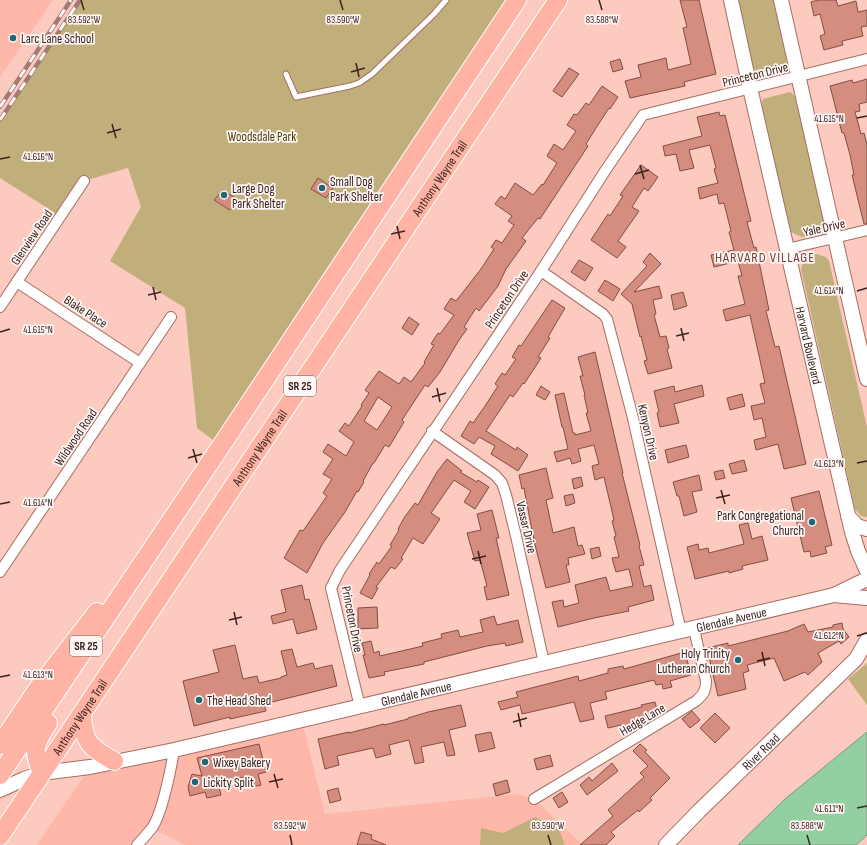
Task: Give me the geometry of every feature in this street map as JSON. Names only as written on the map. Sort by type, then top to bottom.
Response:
[{"type":"highway","name":"SR 25","points":[[0,775],[517,0]]},
{"type":"highway","name":"Anthony Wayne Trail","points":[[0,836],[558,0]]},
{"type":"highway","points":[[0,745],[39,687],[76,638],[172,518]]},
{"type":"highway","points":[[42,773],[35,752],[36,743],[82,672],[118,599]]},
{"type":"highway","points":[[82,714],[84,734],[89,744],[95,751],[114,761]]},
{"type":"street","name":"Harvard Boulevard","points":[[730,0],[848,516],[858,551],[867,572]]},
{"type":"street","points":[[781,0],[867,380]]},
{"type":"street","name":"Princeton Drive","points":[[360,707],[331,588],[332,585],[340,570],[541,271],[643,115],[867,59]]},
{"type":"street","name":"Glenview Road","points":[[0,307],[84,181]]},
{"type":"street","name":"Yale Drive","points":[[787,249],[867,230]]},
{"type":"street","name":"Kenyon Drive","points":[[541,271],[607,319],[687,630]]},
{"type":"street","name":"Blake Place","points":[[17,282],[140,363]]},
{"type":"street","name":"Wildwood Road","points":[[0,572],[171,317]]},
{"type":"street","name":"Vassar Drive","points":[[432,431],[495,474],[502,483],[516,536],[544,663]]},
{"type":"street","points":[[848,516],[857,526],[867,529]]},
{"type":"street","name":"Glendale Avenue","points":[[0,790],[42,773],[90,767],[174,750],[834,595],[867,579]]},
{"type":"street","name":"Glendale Avenue","points":[[834,595],[867,598]]},
{"type":"street","name":"Hedge Lane","points":[[534,799],[696,701],[703,695],[706,689],[706,681],[687,630]]},
{"type":"street","name":"River Road","points":[[666,845],[699,811],[861,657],[867,640]]},
{"type":"street","points":[[137,845],[152,828],[160,811],[174,750]]},
{"type":"lane","points":[[286,74],[296,97],[359,83],[372,74],[446,0]]},
{"type":"shaded area","name":"Larc Lane School","points":[[0,0],[53,0],[0,77]]},
{"type":"shaded area","points":[[302,721],[325,814],[518,794],[534,799],[583,845],[185,845],[152,828],[137,845],[37,845],[90,767]]},
{"type":"shaded area","points":[[867,732],[867,835],[856,845],[738,845],[785,799]]},
{"type":"green space","name":"Woodsdale Park","points":[[80,0],[517,0],[221,446],[197,428],[185,308],[110,261],[141,207],[128,168],[84,181],[60,216],[0,178],[0,120]]},
{"type":"green space","points":[[735,0],[775,0],[788,55],[786,63],[757,71],[752,67]]},
{"type":"green space","points":[[790,92],[795,96],[799,103],[825,217],[823,227],[820,232],[811,237],[795,234],[786,227],[759,109],[763,99]]},
{"type":"green space","points":[[813,253],[826,257],[829,261],[867,427],[867,517],[861,516],[855,509],[801,269],[808,256]]},
{"type":"green space","points":[[867,663],[867,705],[848,679]]},
{"type":"green space","points":[[535,817],[559,829],[565,845],[480,845],[481,828],[503,833]]},
{"type":"building","points":[[680,0],[699,0],[716,74],[684,82],[685,86],[630,98],[625,81],[641,77],[638,65],[666,58],[668,70],[691,64],[683,28],[687,27]]},
{"type":"building","points":[[818,0],[836,0],[838,6],[856,1],[858,12],[867,10],[867,26],[861,27],[863,36],[842,41],[843,45],[824,50],[820,36],[825,34],[820,14],[814,16],[811,2]]},
{"type":"building","points":[[620,59],[623,69],[613,72],[610,62]]},
{"type":"building","points":[[569,68],[579,74],[562,97],[553,91]]},
{"type":"building","points":[[867,79],[867,102],[859,104],[860,111],[855,112],[861,134],[864,133],[867,145],[867,224],[864,224],[852,175],[854,175],[850,155],[844,133],[842,133],[830,86],[852,80],[853,83]]},
{"type":"building","points":[[602,86],[618,97],[596,128],[586,144],[588,146],[540,219],[538,218],[522,238],[526,241],[506,269],[498,286],[479,311],[476,308],[464,327],[467,329],[440,372],[428,387],[425,385],[402,420],[404,422],[389,447],[385,445],[373,463],[358,492],[357,491],[345,512],[323,543],[307,573],[284,558],[300,530],[303,531],[327,496],[323,493],[332,479],[323,474],[333,459],[323,452],[328,444],[346,456],[354,442],[339,431],[345,423],[349,426],[369,393],[365,390],[379,371],[399,384],[404,377],[411,382],[425,363],[424,362],[434,345],[431,344],[438,333],[440,334],[454,315],[444,309],[451,298],[456,301],[481,269],[494,249],[491,247],[496,240],[502,243],[514,225],[508,221],[512,216],[495,204],[501,196],[505,199],[515,183],[533,195],[542,184],[543,185],[557,163],[547,156],[554,144],[563,150],[576,131],[567,125],[574,114],[577,115],[586,103],[589,105]],"holes":[[[378,397],[392,407],[377,430],[364,421]]]},
{"type":"building","points":[[719,112],[720,116],[725,115],[751,221],[747,222],[754,248],[756,247],[769,310],[766,311],[775,347],[779,346],[806,464],[784,469],[778,444],[756,450],[754,440],[766,437],[762,418],[754,420],[751,406],[765,403],[760,384],[765,383],[750,315],[726,321],[723,310],[745,304],[738,276],[742,276],[738,261],[714,267],[711,255],[734,250],[724,203],[719,204],[717,194],[700,199],[698,188],[718,183],[710,145],[689,150],[694,168],[680,171],[676,154],[665,156],[663,146],[702,136],[697,117]]},
{"type":"building","points":[[641,165],[658,177],[648,191],[644,188],[632,207],[639,211],[618,241],[626,247],[617,258],[591,240],[608,214],[610,216],[623,196],[620,195]]},
{"type":"building","name":"Small Dog Park Shelter","points":[[318,178],[333,188],[326,198],[311,189]]},
{"type":"building","name":"Large Dog Park Shelter","points":[[223,190],[240,201],[230,210],[214,200]]},
{"type":"building","points":[[650,253],[661,264],[634,292],[659,286],[662,298],[653,300],[656,314],[654,315],[660,337],[666,336],[669,348],[667,349],[672,368],[648,374],[644,361],[647,360],[632,304],[621,294],[647,266],[643,262]]},
{"type":"building","points":[[579,260],[593,268],[585,281],[571,272]]},
{"type":"building","points":[[605,280],[620,289],[613,301],[598,291]]},
{"type":"building","points":[[683,292],[687,306],[674,310],[671,295]]},
{"type":"building","points":[[552,300],[565,308],[548,337],[550,338],[538,357],[541,358],[524,384],[523,383],[513,397],[510,395],[486,431],[516,450],[517,447],[528,455],[518,471],[491,454],[495,446],[479,437],[474,444],[461,436],[470,421],[473,423],[485,406],[498,386],[495,384],[502,373],[505,375],[516,359],[512,357],[519,345],[521,346]]},
{"type":"building","points":[[409,317],[419,324],[412,335],[402,328]]},
{"type":"building","points":[[595,352],[640,545],[644,565],[639,566],[644,587],[651,585],[654,600],[628,607],[629,611],[558,627],[552,602],[563,600],[564,607],[579,603],[575,585],[606,577],[610,591],[633,586],[629,569],[616,572],[612,558],[619,557],[614,537],[616,536],[612,521],[614,520],[604,477],[595,480],[592,466],[599,464],[594,445],[578,449],[581,461],[572,464],[570,458],[557,462],[554,452],[568,449],[555,395],[564,393],[573,433],[575,433],[575,435],[591,431],[586,413],[588,413],[580,376],[583,376],[578,357]]},
{"type":"building","points":[[702,385],[704,396],[674,404],[679,423],[660,427],[657,413],[659,412],[654,391],[674,386],[675,392]]},
{"type":"building","points":[[541,386],[550,392],[545,400],[536,395]]},
{"type":"building","points":[[742,394],[745,406],[730,410],[727,398]]},
{"type":"building","points":[[686,445],[689,457],[668,463],[665,450]]},
{"type":"building","points":[[447,459],[462,471],[460,472],[489,487],[475,509],[464,502],[471,491],[454,480],[431,513],[440,519],[423,544],[413,538],[401,558],[403,559],[395,569],[391,567],[376,587],[378,588],[372,599],[360,593],[370,575],[369,574],[377,562],[379,564],[392,546],[390,545],[404,518],[415,503],[418,505],[437,472]]},
{"type":"building","points":[[744,460],[747,471],[732,474],[729,464]]},
{"type":"building","points":[[546,468],[553,498],[546,500],[553,533],[574,527],[578,546],[582,545],[585,554],[568,558],[569,565],[566,565],[570,582],[546,588],[534,541],[524,488],[522,489],[519,475]]},
{"type":"building","points":[[723,470],[725,478],[716,480],[714,472]]},
{"type":"building","points":[[699,475],[702,490],[692,492],[697,512],[684,516],[679,496],[677,496],[673,482]]},
{"type":"building","points":[[581,477],[583,486],[574,489],[572,479]]},
{"type":"building","name":"Park Congregational Church","points":[[819,491],[832,545],[825,547],[827,553],[811,557],[810,551],[804,552],[791,498]]},
{"type":"building","points":[[573,494],[575,503],[566,506],[564,496]]},
{"type":"building","points":[[492,510],[499,538],[496,538],[509,595],[487,600],[484,587],[487,586],[480,560],[475,561],[467,533],[481,530],[477,514]]},
{"type":"building","points":[[748,523],[752,539],[762,536],[768,560],[742,566],[743,569],[729,573],[729,571],[695,579],[687,547],[698,544],[699,550],[708,548],[709,553],[744,544],[739,525]]},
{"type":"building","points":[[599,547],[601,556],[592,559],[590,549]]},
{"type":"building","points":[[302,585],[305,600],[309,599],[317,629],[297,634],[293,619],[273,624],[271,616],[286,612],[281,590]]},
{"type":"building","points":[[377,607],[378,628],[358,629],[358,608]]},
{"type":"building","points":[[494,616],[497,625],[518,620],[523,642],[506,646],[505,643],[487,646],[424,662],[424,664],[384,672],[385,675],[369,678],[363,655],[365,655],[362,643],[371,641],[374,653],[379,651],[380,656],[423,646],[422,643],[442,638],[441,634],[458,630],[460,637],[483,632],[480,620]]},
{"type":"building","name":"Holy Trinity Lutheran Church","points":[[842,623],[843,629],[849,637],[841,644],[839,641],[818,653],[822,662],[808,675],[805,672],[784,681],[774,658],[747,665],[749,671],[743,673],[746,689],[718,696],[707,648],[728,643],[728,646],[788,631],[804,624],[808,632],[833,627],[833,625]]},
{"type":"building","points":[[235,645],[243,679],[257,676],[259,683],[281,678],[287,675],[281,651],[292,649],[297,667],[313,663],[315,669],[332,665],[337,686],[264,704],[266,711],[230,719],[230,717],[194,726],[183,681],[219,672],[213,650]]},
{"type":"building","points":[[685,652],[691,675],[670,681],[672,687],[663,689],[662,684],[656,685],[654,680],[605,692],[607,699],[590,703],[594,719],[580,722],[574,702],[522,714],[520,705],[501,710],[498,702],[518,697],[516,692],[578,676],[579,681],[608,673],[608,669],[623,666],[624,669]]},
{"type":"building","points":[[655,702],[658,714],[632,721],[633,725],[622,728],[621,725],[608,728],[605,716],[642,707],[641,705]]},
{"type":"building","points":[[461,705],[466,726],[449,730],[455,755],[447,756],[444,742],[421,747],[424,762],[415,764],[409,740],[389,745],[391,754],[376,758],[373,748],[337,756],[339,765],[325,769],[318,739],[384,725],[428,712]]},
{"type":"building","points":[[692,711],[700,720],[690,728],[682,719]]},
{"type":"building","points":[[715,713],[730,728],[715,743],[700,728]]},
{"type":"building","points":[[491,732],[495,748],[479,752],[475,735]]},
{"type":"building","points":[[259,744],[266,772],[258,774],[261,785],[251,787],[248,776],[218,783],[221,795],[207,798],[205,792],[190,796],[188,787],[192,774],[202,776],[197,758]]},
{"type":"building","points":[[640,744],[647,750],[645,752],[670,778],[650,798],[652,800],[639,812],[638,810],[611,832],[615,836],[606,845],[580,845],[613,816],[608,810],[644,777],[640,773],[648,766],[633,751]]},
{"type":"building","points":[[550,755],[553,766],[537,770],[534,759]]},
{"type":"building","points":[[612,763],[618,771],[587,795],[580,785],[589,777],[592,781]]},
{"type":"building","points":[[507,780],[510,792],[496,796],[493,784]]},
{"type":"building","points":[[338,788],[341,800],[330,803],[327,791]]},
{"type":"building","points":[[562,792],[568,802],[559,808],[553,798]]},
{"type":"building","points":[[361,832],[372,835],[371,839],[386,845],[357,845]]},
{"type":"railway","points":[[0,107],[71,0]]},
{"type":"railway","points":[[0,120],[80,0]]},
{"type":"place","name":"Larc Lane School","points":[[13,38]]},
{"type":"place","name":"Small Dog Park Shelter","points":[[322,188]]},
{"type":"place","name":"Large Dog Park Shelter","points":[[224,195]]},
{"type":"place","name":"Park Congregational Church","points":[[812,522]]},
{"type":"place","name":"Holy Trinity Lutheran Church","points":[[738,660]]},
{"type":"place","name":"The Head Shed","points":[[199,700]]},
{"type":"place","name":"Wixey Bakery","points":[[205,762]]},
{"type":"place","name":"Lickity Split","points":[[195,782]]},
{"type":"district","name":"HARVARD VILLAGE","points":[[765,257]]}]
